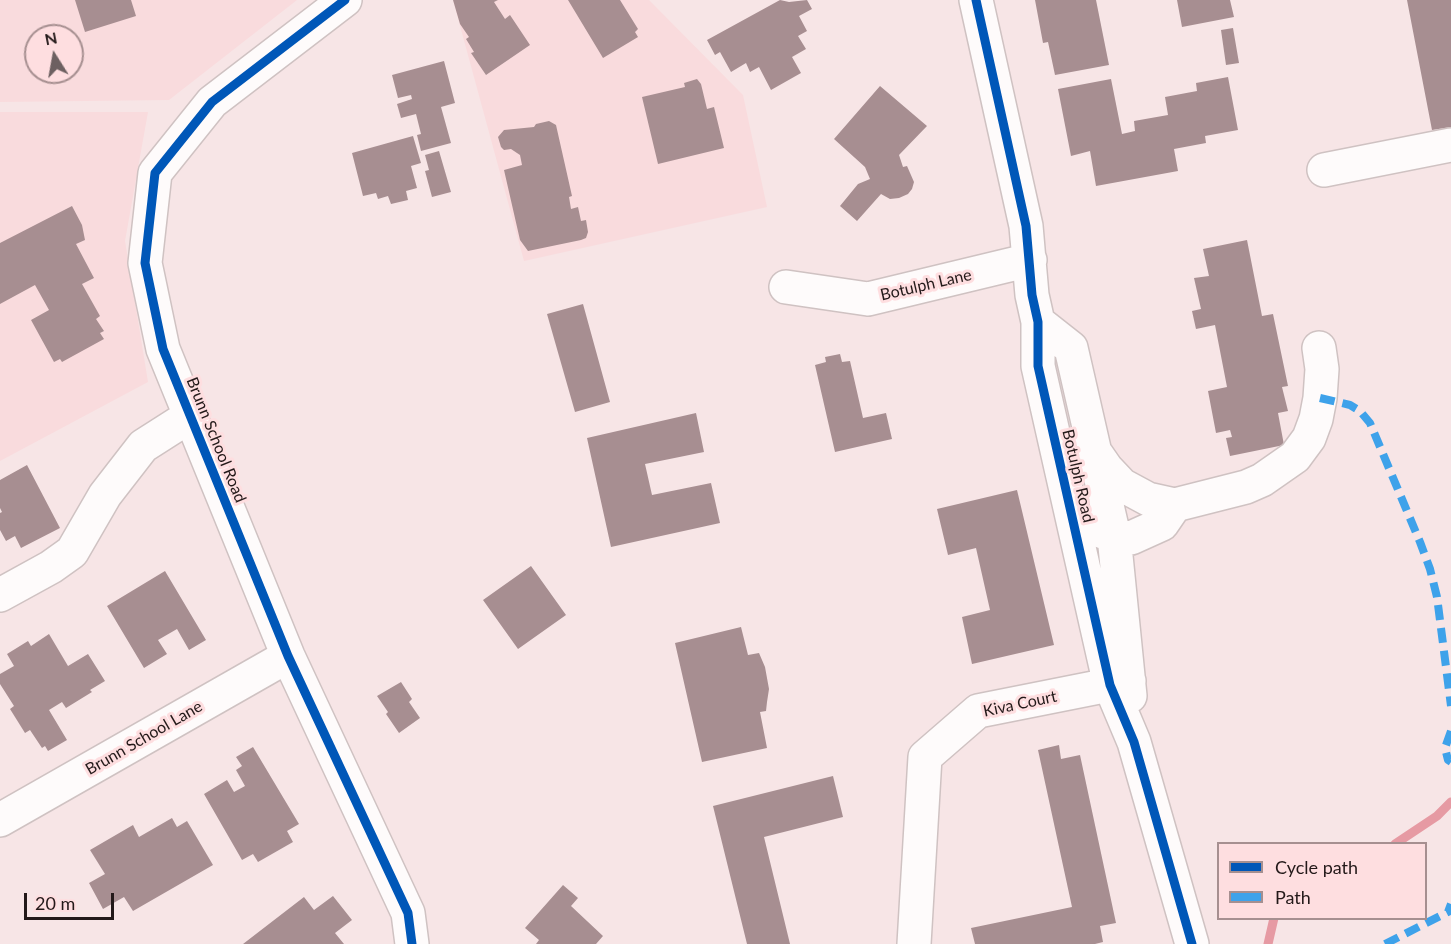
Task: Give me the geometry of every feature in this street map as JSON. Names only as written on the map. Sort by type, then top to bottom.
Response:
[{"type":"street","name":"Brunn School Road","points":[[345,0],[213,102],[155,173],[145,263],[163,349],[288,656],[408,913],[412,944]]},
{"type":"street","name":"Botulph Road","points":[[975,2],[1026,226],[1032,295],[1038,322],[1038,366],[1134,742],[1192,944]]},
{"type":"street","points":[[1324,171],[1451,145]]},
{"type":"street","name":"Botulph Lane","points":[[786,286],[868,299],[1030,260]]},
{"type":"street","name":"Botulph Road","points":[[1038,322],[1071,348],[1096,453],[1114,536],[1120,683]]},
{"type":"street","points":[[1096,453],[1106,468],[1122,484],[1148,499],[1175,505],[1246,487],[1262,480],[1295,457],[1310,438],[1320,398],[1322,369],[1319,348]]},
{"type":"street","points":[[1038,366],[1068,425],[1090,517],[1103,532],[1131,538],[1162,524],[1175,505]]},
{"type":"street","points":[[0,595],[51,567],[72,552],[105,495],[143,446],[190,416]]},
{"type":"street","name":"Brunn School Lane","points":[[0,820],[288,656]]},
{"type":"street","name":"Kiva Court","points":[[914,944],[925,757],[978,711],[1120,683]]},
{"type":"shaded area","points":[[0,0],[297,0],[169,100],[0,102]]},
{"type":"shaded area","points":[[453,0],[649,0],[743,95],[767,207],[524,261]]},
{"type":"shaded area","points":[[0,112],[148,112],[125,241],[148,382],[0,461]]},
{"type":"building","points":[[75,0],[131,0],[136,16],[85,32]]},
{"type":"building","points":[[453,0],[498,0],[494,2],[505,19],[510,15],[530,45],[486,75],[471,53],[474,52],[466,39],[469,37],[460,24]]},
{"type":"building","points":[[568,0],[620,0],[638,29],[635,32],[638,37],[603,58]]},
{"type":"building","points":[[780,0],[789,2],[807,0],[812,9],[799,16],[807,31],[798,36],[806,49],[792,57],[801,73],[771,90],[759,67],[750,72],[746,63],[731,72],[720,52],[715,55],[707,40]]},
{"type":"building","points":[[1035,0],[1096,0],[1109,65],[1055,75],[1048,42],[1043,43]]},
{"type":"building","points":[[1177,0],[1230,0],[1234,17],[1182,27]]},
{"type":"building","points":[[1407,0],[1451,0],[1451,127],[1432,130]]},
{"type":"building","points":[[1233,28],[1239,63],[1226,65],[1221,30]]},
{"type":"building","points":[[444,61],[455,103],[441,107],[451,143],[421,151],[417,135],[421,134],[416,114],[401,118],[397,104],[412,99],[411,95],[398,98],[392,75]]},
{"type":"building","points":[[1228,77],[1238,130],[1205,136],[1206,143],[1174,149],[1178,171],[1096,186],[1090,151],[1071,156],[1058,89],[1111,79],[1122,134],[1135,131],[1134,121],[1168,115],[1165,97],[1197,91],[1196,83]]},
{"type":"building","points":[[697,79],[701,84],[707,109],[714,107],[724,148],[658,164],[642,97],[685,87],[684,83]]},
{"type":"building","points":[[880,86],[927,126],[899,155],[903,167],[907,166],[914,182],[912,189],[908,194],[899,198],[890,199],[881,194],[857,221],[840,206],[858,184],[870,179],[865,167],[834,139]]},
{"type":"building","points":[[549,121],[556,125],[572,196],[569,197],[571,209],[578,207],[581,221],[586,220],[588,232],[586,238],[581,240],[528,251],[520,240],[504,170],[522,165],[520,155],[511,149],[504,150],[498,137],[504,130],[534,127],[536,124]]},
{"type":"building","points":[[413,136],[421,163],[411,166],[417,188],[406,191],[408,200],[391,204],[388,196],[378,199],[376,193],[363,196],[352,153]]},
{"type":"building","points":[[439,151],[451,192],[432,197],[425,171],[429,170],[425,155]]},
{"type":"building","points":[[72,206],[82,225],[85,240],[76,244],[94,278],[82,284],[100,316],[96,319],[104,331],[100,333],[104,339],[62,362],[60,359],[54,362],[31,320],[49,310],[35,285],[0,304],[0,243]]},
{"type":"building","points":[[1247,240],[1262,316],[1273,314],[1288,386],[1282,387],[1288,411],[1278,413],[1284,445],[1230,456],[1226,438],[1232,437],[1230,430],[1216,433],[1208,391],[1227,387],[1215,325],[1196,329],[1192,311],[1201,309],[1194,278],[1209,276],[1203,249]]},
{"type":"building","points":[[583,304],[610,402],[575,412],[547,314]]},
{"type":"building","points":[[840,354],[842,362],[850,361],[863,418],[886,413],[892,439],[835,452],[815,365],[826,362],[825,357]]},
{"type":"building","points":[[696,413],[704,452],[645,464],[652,495],[711,483],[720,523],[611,547],[587,438]]},
{"type":"building","points":[[27,465],[60,528],[21,548],[15,536],[6,541],[0,530],[0,513],[2,512],[0,480]]},
{"type":"building","points":[[1017,490],[1054,645],[972,664],[962,617],[990,610],[976,548],[948,555],[937,509]]},
{"type":"building","points":[[531,566],[566,615],[518,649],[483,600]]},
{"type":"building","points":[[165,571],[206,640],[189,650],[177,629],[158,640],[167,654],[144,668],[107,606]]},
{"type":"building","points":[[741,627],[748,655],[759,653],[765,667],[769,689],[766,711],[760,712],[767,748],[702,762],[675,643]]},
{"type":"building","points":[[49,634],[68,666],[88,654],[105,681],[66,708],[62,702],[49,710],[67,740],[48,751],[45,746],[42,748],[30,730],[25,733],[10,709],[14,706],[0,684],[0,674],[14,666],[7,654],[28,641],[31,646]]},
{"type":"building","points":[[401,682],[412,699],[409,702],[420,718],[399,733],[377,696]]},
{"type":"building","points":[[1059,745],[1061,759],[1080,755],[1116,923],[1100,926],[1103,942],[1095,944],[975,944],[971,928],[1072,907],[1038,750]]},
{"type":"building","points":[[253,747],[299,824],[287,831],[293,842],[258,862],[253,854],[242,860],[204,794],[227,780],[234,792],[245,786],[236,770],[242,766],[236,757]]},
{"type":"building","points":[[833,776],[843,817],[764,837],[790,944],[747,944],[713,806]]},
{"type":"building","points":[[172,818],[177,827],[187,821],[213,865],[133,911],[124,897],[103,909],[89,883],[105,874],[90,850],[133,825],[139,837]]},
{"type":"building","points":[[563,885],[578,898],[571,906],[603,936],[596,944],[536,944],[539,940],[525,928]]},
{"type":"building","points":[[333,896],[352,920],[335,933],[344,944],[243,944],[304,897],[314,910]]},
{"type":"waterway","points":[[1398,842],[1437,816],[1451,802]]},
{"type":"waterway","points":[[1268,944],[1274,920]]},
{"type":"marked path","points":[[1320,398],[1350,405],[1360,411],[1370,423],[1430,569],[1437,597],[1451,706]]},
{"type":"marked path","points":[[1451,731],[1445,748],[1448,760],[1451,762]]},
{"type":"marked path","points":[[1385,944],[1448,912],[1451,904]]},
{"type":"cycle path","points":[[345,0],[212,102],[155,173],[145,263],[163,349],[288,656],[408,913],[412,944]]},
{"type":"cycle path","points":[[976,0],[1026,226],[1032,295],[1038,322],[1038,366],[1110,685],[1134,742],[1192,944]]}]
